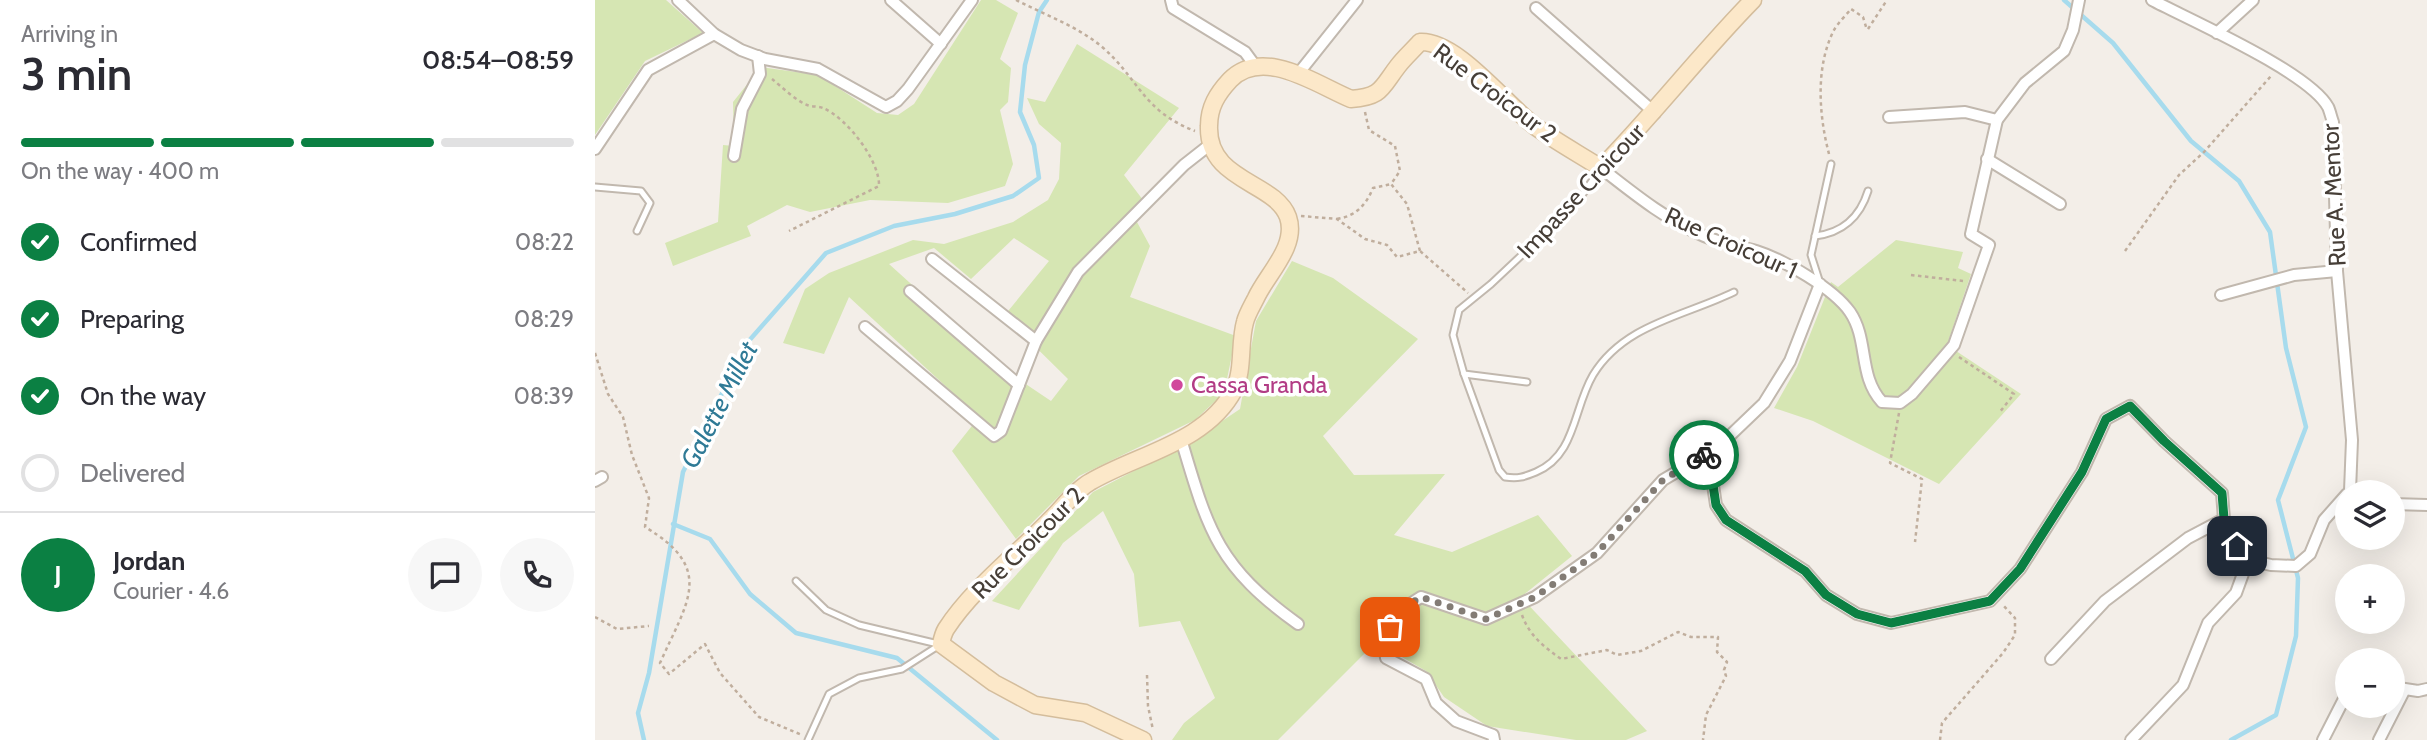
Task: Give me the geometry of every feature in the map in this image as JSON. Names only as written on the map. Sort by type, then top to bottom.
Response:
[{"type":"street","points":[[678,0],[714,34],[761,57],[818,69],[886,107],[897,101],[972,0]]},
{"type":"street","points":[[891,0],[941,44]]},
{"type":"street","points":[[1171,0],[1173,8],[1245,52],[1256,67]]},
{"type":"street","points":[[1298,74],[1357,0]]},
{"type":"street","name":"Impasse Croicour","points":[[1601,168],[1655,113],[1705,50],[1753,0]]},
{"type":"street","points":[[1901,403],[1954,345],[1978,282],[1989,245],[1971,234],[1997,120],[2025,83],[2064,51],[2073,30],[2079,0]]},
{"type":"street","name":"Rue A. Mentor","points":[[2152,0],[2280,66],[2319,95],[2329,107],[2333,122],[2337,271],[2352,440],[2350,480]]},
{"type":"street","points":[[2217,33],[2253,0]]},
{"type":"street","points":[[1536,8],[1655,113]]},
{"type":"street","points":[[595,149],[648,70],[714,34]]},
{"type":"street","name":"Rue Croicour 2","points":[[1363,98],[1381,92],[1398,66],[1420,42],[1434,41],[1472,69],[1534,126],[1601,168]]},
{"type":"street","points":[[734,156],[742,109],[760,74],[761,57]]},
{"type":"street","points":[[1287,215],[1271,198],[1220,162],[1210,139],[1209,112],[1220,91],[1237,74],[1256,67],[1277,66],[1351,99],[1363,98]]},
{"type":"street","points":[[1889,117],[1965,113],[1997,120]]},
{"type":"street","points":[[865,327],[989,435],[998,435],[1036,341],[1078,272],[1210,139]]},
{"type":"street","points":[[1987,159],[2060,204]]},
{"type":"street","name":"Rue Croicour 1","points":[[1601,168],[1650,206],[1704,236],[1759,252],[1820,284],[1850,312],[1859,336],[1870,389],[1882,402],[1901,403]]},
{"type":"street","name":"Rue Croicour 2","points":[[941,644],[945,631],[969,601],[1087,483],[1181,439],[1215,416],[1235,388],[1245,321],[1260,288],[1286,248],[1290,230],[1287,215]]},
{"type":"street","points":[[932,259],[1036,341]]},
{"type":"street","points":[[2221,295],[2277,278],[2337,271]]},
{"type":"street","points":[[1494,740],[1493,735],[1456,721],[1436,703],[1426,679],[1386,658],[1383,640],[1396,613],[1421,597],[1486,619],[1535,597],[1597,553],[1663,480],[1717,448],[1764,403],[1790,361],[1820,284]]},
{"type":"street","points":[[911,292],[1019,384]]},
{"type":"street","points":[[1717,448],[1713,485],[1716,505],[1726,520],[1805,571],[1826,595],[1857,614],[1891,623],[1990,601],[2020,569],[2082,472],[2106,419],[2130,406],[2222,493],[2225,532],[2248,559],[2271,565],[2295,566],[2310,554],[2324,520],[2335,508]]},
{"type":"street","points":[[1181,439],[1213,539],[1240,576],[1266,601],[1298,624]]},
{"type":"street","points":[[2405,505],[2427,505]]},
{"type":"street","points":[[2050,659],[2105,601],[2188,538],[2224,519]]},
{"type":"street","points":[[2131,740],[2183,685],[2208,623],[2236,593],[2248,559]]},
{"type":"street","points":[[941,644],[994,683],[1035,705],[1085,713],[1143,740]]},
{"type":"street","points":[[2405,691],[2427,689]]},
{"type":"street","points":[[2323,740],[2335,716]]},
{"type":"street","points":[[2379,740],[2390,718]]},
{"type":"lane","points":[[1820,284],[1811,255],[1831,164]]},
{"type":"lane","name":"Impasse Croicour","points":[[1601,168],[1574,205],[1459,310],[1453,335],[1464,374],[1499,470],[1505,477],[1522,478],[1552,465],[1563,452],[1594,373],[1616,348],[1653,323],[1734,292]]},
{"type":"lane","points":[[595,187],[641,191],[650,203],[637,231]]},
{"type":"lane","points":[[1815,236],[1832,234],[1862,211],[1868,191]]},
{"type":"lane","points":[[1464,374],[1527,382]]},
{"type":"lane","points":[[796,580],[826,610],[859,625],[941,644]]},
{"type":"lane","points":[[808,739],[829,694],[859,678],[902,669],[941,644]]},
{"type":"path","points":[[1016,0],[1074,27],[1103,48],[1146,101],[1180,125],[1210,139]]},
{"type":"path","points":[[1831,164],[1823,132],[1820,100],[1824,64],[1834,30],[1851,9],[1863,17],[1867,30],[1887,0]]},
{"type":"path","points":[[761,57],[772,79],[808,106],[823,108],[837,117],[869,151],[880,171],[879,186],[789,231]]},
{"type":"path","points":[[2125,251],[2179,175],[2204,152],[2280,66]]},
{"type":"path","points":[[1287,215],[1337,219],[1352,216],[1369,199],[1373,188],[1391,184],[1400,171],[1395,146],[1369,130],[1363,98]]},
{"type":"path","points":[[1391,184],[1407,204],[1420,251],[1473,298]]},
{"type":"path","points":[[1337,219],[1365,239],[1387,245],[1397,257],[1420,251]]},
{"type":"path","points":[[1911,275],[1978,282]]},
{"type":"path","points":[[1949,350],[2014,394],[1999,413]]},
{"type":"path","points":[[595,353],[608,394],[623,417],[632,455],[649,498],[645,527],[676,548],[691,578],[689,597],[660,663],[669,674],[705,643],[720,673],[759,717],[808,739]]},
{"type":"path","points":[[1901,403],[1890,463],[1922,479],[1915,542]]},
{"type":"path","points":[[1940,740],[1942,723],[2003,653],[2015,635],[2015,618],[1994,597]]},
{"type":"path","points":[[1519,605],[1526,626],[1541,645],[1561,659],[1607,650],[1617,656],[1641,651],[1678,632],[1691,637],[1718,637],[1717,652],[1727,662],[1724,670],[1726,677],[1706,715],[1703,740]]},
{"type":"path","points":[[595,617],[617,629],[649,625]]},
{"type":"path","points":[[1147,675],[1147,706],[1155,740]]},
{"type":"green space","points":[[595,0],[666,0],[703,33],[645,61],[595,135]]},
{"type":"green space","points":[[981,0],[996,0],[1018,13],[1000,59],[1011,68],[1008,102],[1000,110],[1013,164],[1005,186],[948,203],[870,200],[810,212],[787,205],[747,226],[751,236],[673,266],[665,243],[718,222],[723,145],[734,146],[733,102],[761,67],[818,75],[877,113],[898,115],[914,104]]},
{"type":"green space","points":[[1077,44],[1179,108],[1124,175],[1143,200],[1131,211],[1150,246],[1130,297],[1236,336],[1224,393],[1195,420],[1079,476],[1016,539],[952,451],[979,417],[849,297],[824,354],[783,343],[805,289],[829,273],[913,240],[944,244],[1013,222],[1048,200],[1059,179],[1061,143],[1039,124],[1027,98],[1045,102]],"holes":[[[1014,238],[1049,261],[1004,316],[1068,379],[1051,401],[1011,374],[889,264],[934,248],[971,279]]]},
{"type":"green space","points":[[1896,240],[1963,252],[1958,268],[1971,274],[1947,345],[2021,394],[1939,484],[1813,421],[1774,408],[1797,367],[1831,282],[1838,287]]},
{"type":"green space","points":[[1292,261],[1333,278],[1418,339],[1323,436],[1354,475],[1445,474],[1394,535],[1452,552],[1538,515],[1572,556],[1521,597],[1647,731],[1626,740],[1576,740],[1487,726],[1444,697],[1426,671],[1376,642],[1278,740],[1172,740],[1184,723],[1215,698],[1180,621],[1139,627],[1134,574],[1103,511],[1063,543],[1019,610],[992,601],[1093,492],[1194,440],[1240,409],[1256,321]]},
{"type":"waterway","name":"Galette Millet","points":[[644,740],[638,713],[649,673],[683,472],[747,343],[826,253],[894,226],[955,214],[1013,196],[1039,178],[1034,145],[1020,112],[1025,65],[1039,12],[1047,0]]},
{"type":"waterway","points":[[2064,0],[2113,43],[2191,141],[2239,181],[2270,232],[2286,348],[2306,427],[2278,500],[2298,578],[2296,636],[2276,715],[2231,740]]},
{"type":"waterway","points":[[673,524],[710,539],[750,594],[796,633],[897,658],[997,740]]},
{"type":"way so far","points":[[1390,627],[1396,613],[1421,597],[1486,619],[1535,597],[1597,553],[1663,480],[1704,455]]},
{"type":"place","name":"Cassa Granda","points":[[1177,385]]},
{"type":"route","points":[[1704,455],[1717,448],[1713,485],[1716,505],[1726,520],[1805,571],[1826,595],[1857,614],[1891,623],[1990,601],[2020,569],[2062,499],[2082,472],[2106,419],[2130,406],[2222,493],[2225,532],[2237,546]]}]
